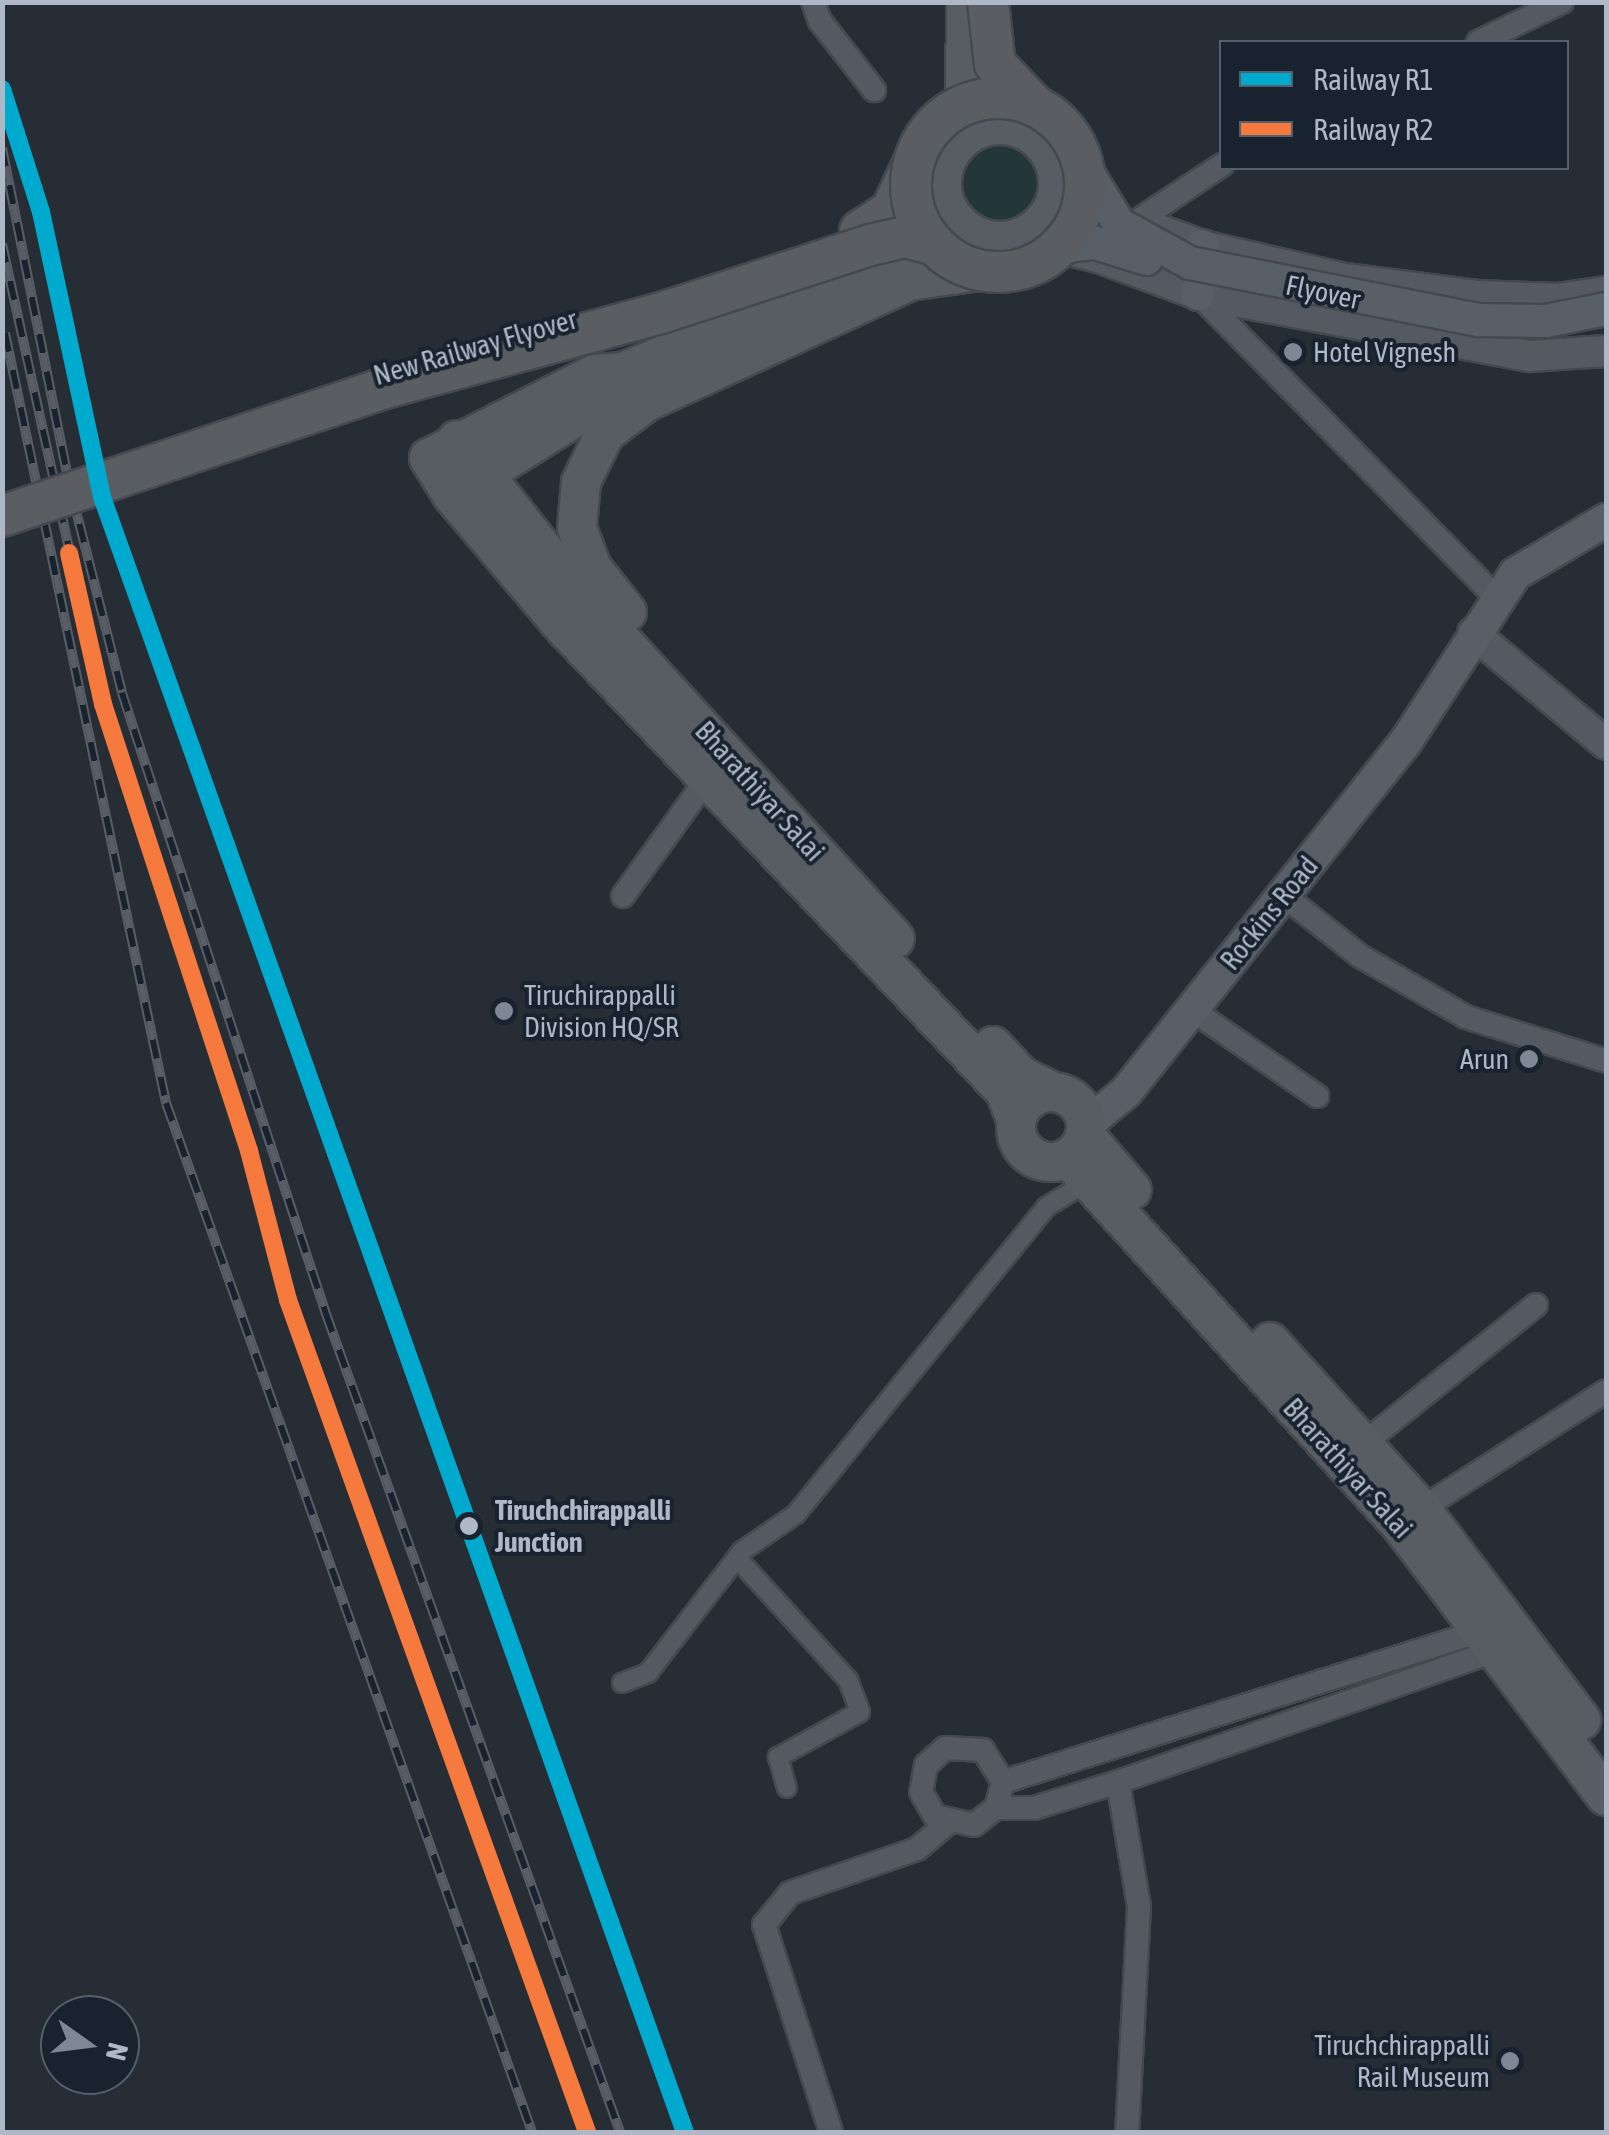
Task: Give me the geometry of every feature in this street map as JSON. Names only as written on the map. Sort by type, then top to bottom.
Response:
[{"type":"highway","points":[[959,107],[977,69],[975,2]]},
{"type":"highway","points":[[934,169],[913,206],[934,245],[997,250],[1008,272],[1060,247],[1085,194],[1061,157],[1073,140],[995,64],[988,2]]},
{"type":"highway","points":[[959,107],[1008,98],[1034,105]]},
{"type":"highway","name":"New Railway Flyover","points":[[2,498],[364,379],[860,230],[891,210],[934,169],[940,120],[959,107]]},
{"type":"highway","name":"New Railway Flyover","points":[[2,516],[386,388],[661,313],[870,245],[905,237],[934,245]]},
{"type":"main road","points":[[884,262],[920,232],[934,169],[965,94],[966,2]]},
{"type":"main road","points":[[712,762],[709,708],[592,568],[577,528],[577,504],[590,455],[605,433],[646,402],[910,282],[997,250],[1048,216],[1061,157],[1007,90],[999,2]]},
{"type":"main road","points":[[934,169],[956,145],[990,125],[1010,125],[1061,157]]},
{"type":"main road","name":"Flyover","points":[[1061,157],[1119,224],[1190,263],[1479,320],[1546,321],[1606,309]]},
{"type":"main road","points":[[934,169],[952,216],[997,250]]},
{"type":"main road","name":"Flyover","points":[[1060,247],[1114,246],[1203,280],[1504,337],[1606,329]]},
{"type":"main road","points":[[1198,294],[1203,246]]},
{"type":"main road","points":[[466,485],[602,401],[622,372],[921,248],[997,250]]},
{"type":"main road","name":"Bharathiyar Salai","points":[[622,372],[595,374],[429,458],[466,485],[560,623],[712,762],[1077,1133],[1421,1509],[1499,1640],[1606,1796]]},
{"type":"main road","name":"Rockins Road","points":[[1077,1133],[1126,1092],[1406,742],[1473,633],[1515,574],[1606,520]]},
{"type":"main road","name":"Rockins Road","points":[[1077,1133],[1131,1056],[1397,726],[1438,690]]},
{"type":"main road","name":"Bharathiyar Salai","points":[[712,762],[1005,1091],[1026,1152],[1047,1162],[1077,1133]]},
{"type":"main road","points":[[1016,1120],[1034,1096],[1077,1133]]},
{"type":"main road","name":"Bharathiyar Salai","points":[[1077,1133],[1403,1528],[1606,1756]]},
{"type":"street","points":[[813,2],[820,22],[874,90]]},
{"type":"street","points":[[1482,40],[1562,2]]},
{"type":"street","points":[[1061,157],[1137,221],[1203,246],[1346,279],[1432,291],[1557,300],[1606,292]]},
{"type":"street","points":[[1137,221],[1219,167]]},
{"type":"street","points":[[997,250],[1098,257],[1198,294],[1530,356],[1606,351]]},
{"type":"street","points":[[1198,294],[1497,598]]},
{"type":"street","points":[[1473,633],[1606,744]]},
{"type":"street","points":[[623,896],[712,762]]},
{"type":"street","points":[[1283,896],[1360,956],[1466,1017],[1606,1061]]},
{"type":"street","points":[[1192,1010],[1317,1096]]},
{"type":"street","points":[[622,1683],[648,1673],[737,1558],[796,1514],[1046,1207],[1077,1133]]},
{"type":"street","points":[[1362,1444],[1536,1305]]},
{"type":"street","points":[[1421,1509],[1606,1391]]},
{"type":"street","points":[[737,1558],[848,1680],[860,1712],[778,1757],[787,1788]]},
{"type":"street","points":[[996,1808],[1034,1808],[1118,1782],[1499,1640]]},
{"type":"street","points":[[1003,1782],[1499,1640]]},
{"type":"street","points":[[831,2132],[764,1925],[790,1892],[917,1849],[947,1824],[974,1825],[996,1808],[1003,1782],[983,1750],[958,1744],[934,1755],[921,1792],[947,1824]]},
{"type":"street","points":[[1118,1782],[1139,1906],[1128,2132]]},
{"type":"green space","points":[[999,135],[1017,138],[1033,149],[1044,165],[1044,201],[1033,217],[1017,228],[999,231],[981,228],[965,217],[954,201],[951,183],[954,165],[965,149],[981,138]]},
{"type":"railway","points":[[2,148],[70,487],[122,693],[326,1314],[620,2132]]},
{"type":"railway","points":[[2,244],[103,704],[249,1151],[288,1300],[587,2132]]},
{"type":"railway","points":[[5,333],[166,1103],[532,2132]]},
{"type":"railway","points":[[128,574],[685,2132]]},
{"type":"rail line","name":"R1","points":[[2,89],[41,212],[102,497],[685,2132]]},
{"type":"rail line","name":"R2","points":[[69,553],[103,704],[249,1151],[288,1300],[587,2132]]},
{"type":"place","name":"Hotel Vignesh","points":[[1293,352]]},
{"type":"place","name":"Tiruchirappalli Division HQ/SR","points":[[504,1011]]},
{"type":"place","name":"Arun","points":[[1529,1059]]},
{"type":"place","name":"Tiruchchirappalli Junction","points":[[469,1526]]},
{"type":"place","name":"Tiruchchirappalli Rail Museum","points":[[1510,2061]]}]
